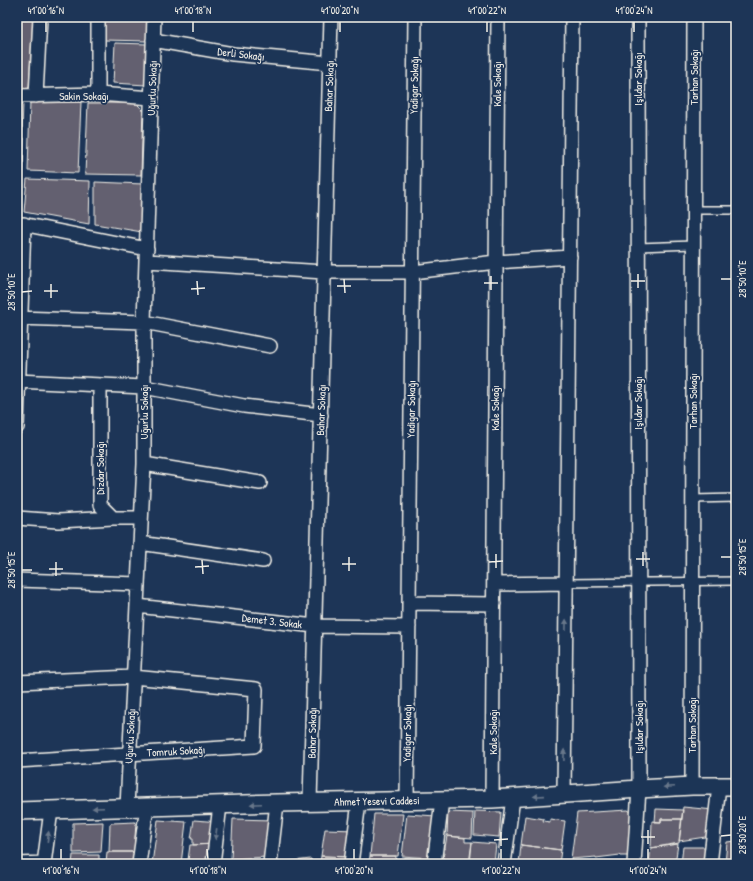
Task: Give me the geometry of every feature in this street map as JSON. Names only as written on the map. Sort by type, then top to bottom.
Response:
[{"type":"street","points":[[36,96],[40,17]]},
{"type":"street","points":[[98,17],[98,94]]},
{"type":"street","name":"Uğurlu Sokağı","points":[[127,807],[144,464],[144,322],[154,17]]},
{"type":"street","name":"Bahar Sokağı","points":[[310,802],[331,17]]},
{"type":"street","name":"Yadigar Sokağı","points":[[407,801],[415,17]]},
{"type":"street","name":"Kale Sokağı","points":[[492,799],[498,17]]},
{"type":"street","points":[[564,794],[572,17]]},
{"type":"street","name":"Işıldar Sokağı","points":[[634,864],[639,789],[638,17]]},
{"type":"street","name":"Tarhan Sokağı","points":[[692,786],[694,17]]},
{"type":"street","name":"Derli Sokağı","points":[[153,40],[233,54],[330,63]]},
{"type":"street","name":"Sakin Sokağı","points":[[17,96],[98,94],[152,98]]},
{"type":"street","points":[[17,427],[20,223],[147,255],[324,272],[412,272],[496,262],[570,256]]},
{"type":"street","points":[[18,318],[144,322],[270,346]]},
{"type":"street","points":[[18,381],[144,386],[244,406],[321,416]]},
{"type":"street","name":"Dizdar Sokağı","points":[[100,385],[100,506],[113,518]]},
{"type":"street","points":[[144,464],[260,483]]},
{"type":"street","points":[[17,518],[58,521],[141,518]]},
{"type":"street","points":[[140,543],[263,561]]},
{"type":"street","points":[[17,580],[138,584]]},
{"type":"street","points":[[494,584],[566,583]]},
{"type":"street","points":[[409,603],[494,604]]},
{"type":"street","name":"Demet 3. Sokak","points":[[137,606],[315,626],[409,627]]},
{"type":"street","points":[[17,682],[133,677]]},
{"type":"street","name":"Tomruk Sokağı","points":[[17,761],[254,746],[256,689],[133,677]]},
{"type":"street","name":"Ahmet Yesevi Caddesi","points":[[17,811],[220,804],[492,799],[692,786],[736,786]]},
{"type":"street","points":[[710,864],[719,786]]},
{"type":"street","points":[[504,864],[513,798]]},
{"type":"street","points":[[434,864],[442,800]]},
{"type":"street","points":[[351,864],[359,802]]},
{"type":"street","points":[[270,864],[277,803]]},
{"type":"street","points":[[213,864],[220,804]]},
{"type":"street","points":[[139,864],[147,806]]},
{"type":"street","points":[[17,864],[44,863],[51,810]]},
{"type":"lane","points":[[694,210],[736,210]]},
{"type":"lane","points":[[638,246],[693,245]]},
{"type":"lane","points":[[693,499],[736,498]]},
{"type":"lane","points":[[566,583],[736,582]]},
{"type":"building","points":[[17,17],[33,17],[29,90],[17,90]]},
{"type":"building","points":[[104,17],[148,17],[147,41],[104,40]]},
{"type":"building","points":[[115,43],[147,44],[146,85],[113,83]]},
{"type":"building","points":[[17,101],[23,101],[22,131],[17,131]]},
{"type":"building","points":[[30,102],[81,102],[78,173],[28,171]]},
{"type":"building","points":[[88,103],[136,103],[143,110],[141,175],[85,174]]},
{"type":"building","points":[[17,138],[24,138],[23,170],[17,169]]},
{"type":"building","points":[[27,179],[90,181],[89,224],[24,212]]},
{"type":"building","points":[[95,182],[143,184],[142,232],[95,224]]},
{"type":"building","points":[[683,807],[714,810],[712,836],[679,841]]},
{"type":"building","points":[[656,809],[683,810],[682,819],[661,819],[661,822],[655,822]]},
{"type":"building","points":[[628,810],[634,814],[629,856],[620,855],[571,859],[577,813]]},
{"type":"building","points":[[475,811],[501,812],[499,837],[474,835]]},
{"type":"building","points":[[448,812],[473,813],[472,838],[447,836]]},
{"type":"building","points":[[374,814],[403,814],[398,856],[370,856]]},
{"type":"building","points":[[407,814],[436,816],[430,858],[402,856]]},
{"type":"building","points":[[525,816],[544,819],[543,821],[550,822],[550,819],[565,821],[561,850],[521,845]]},
{"type":"building","points":[[233,819],[273,820],[267,857],[231,859]]},
{"type":"building","points":[[661,819],[682,819],[679,843],[651,848],[652,821],[661,822]]},
{"type":"building","points":[[158,820],[186,822],[181,864],[152,864]]},
{"type":"building","points":[[194,820],[219,822],[217,844],[193,845],[193,839],[191,839]]},
{"type":"building","points":[[103,822],[101,852],[73,853],[73,823]]},
{"type":"building","points":[[135,822],[134,852],[109,852],[110,824]]},
{"type":"building","points":[[325,829],[355,830],[350,857],[321,856]]},
{"type":"building","points":[[447,836],[465,838],[465,842],[472,842],[470,864],[442,864]]},
{"type":"building","points":[[736,841],[736,864],[725,864],[727,842]]},
{"type":"building","points":[[472,842],[496,844],[494,864],[469,864]]},
{"type":"building","points":[[217,844],[215,864],[190,864],[191,860],[188,860],[190,845]]},
{"type":"building","points":[[678,844],[675,864],[649,864],[651,848]]},
{"type":"building","points":[[521,845],[561,850],[559,864],[519,864]]},
{"type":"building","points":[[683,847],[710,847],[708,864],[681,864]]},
{"type":"building","points":[[107,852],[136,852],[135,864],[106,864]]},
{"type":"building","points":[[73,855],[99,855],[99,864],[72,864]]},
{"type":"building","points":[[321,856],[350,857],[349,864],[320,864]]},
{"type":"building","points":[[370,856],[396,856],[395,864],[369,864]]},
{"type":"building","points":[[405,858],[430,859],[430,864],[401,864]]},
{"type":"building","points":[[311,859],[312,864],[283,864],[283,862]]}]
